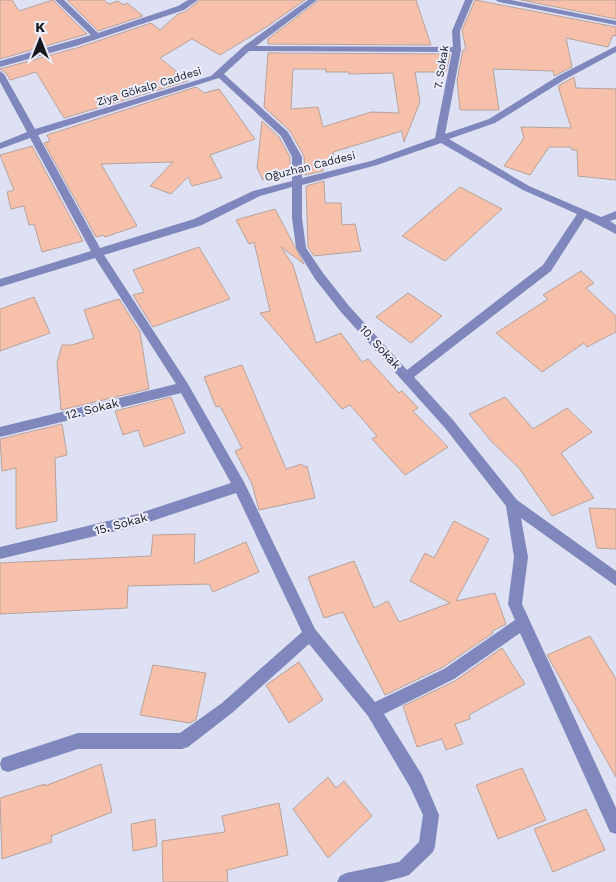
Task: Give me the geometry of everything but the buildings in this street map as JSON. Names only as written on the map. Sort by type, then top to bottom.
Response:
[{"type":"street","points":[[59,0],[97,36]]},
{"type":"street","points":[[0,64],[97,36],[181,8],[194,0]]},
{"type":"street","name":"Ziya Gökalp Caddesi","points":[[0,146],[33,133],[214,78],[247,48],[313,0]]},
{"type":"street","name":"7. Sokak","points":[[440,138],[457,50],[456,31],[468,0]]},
{"type":"street","points":[[499,0],[616,23]]},
{"type":"street","points":[[247,48],[457,50]]},
{"type":"street","name":"Oğuzhan Caddesi","points":[[0,283],[198,222],[257,193],[374,163],[492,121],[561,78],[616,49]]},
{"type":"street","points":[[0,74],[98,254],[184,387],[239,486],[310,634],[373,711],[416,781],[431,815],[427,846],[403,870],[346,882]]},
{"type":"street","name":"10. Sokak","points":[[219,74],[285,134],[297,157],[297,218],[301,248],[319,276],[448,424],[512,504],[616,579]]},
{"type":"street","points":[[440,138],[526,188],[601,221],[616,230]]},
{"type":"street","points":[[406,377],[547,268],[583,213]]},
{"type":"street","points":[[601,221],[616,215]]},
{"type":"street","name":"12. Sokak","points":[[0,432],[184,387]]},
{"type":"street","name":"15. Sokak","points":[[0,553],[137,520],[239,486]]},
{"type":"street","points":[[512,504],[522,557],[516,604],[548,680],[616,826]]},
{"type":"street","points":[[373,711],[449,674],[523,622]]},
{"type":"street","points":[[8,764],[78,741],[182,741],[226,708],[310,634]]}]
